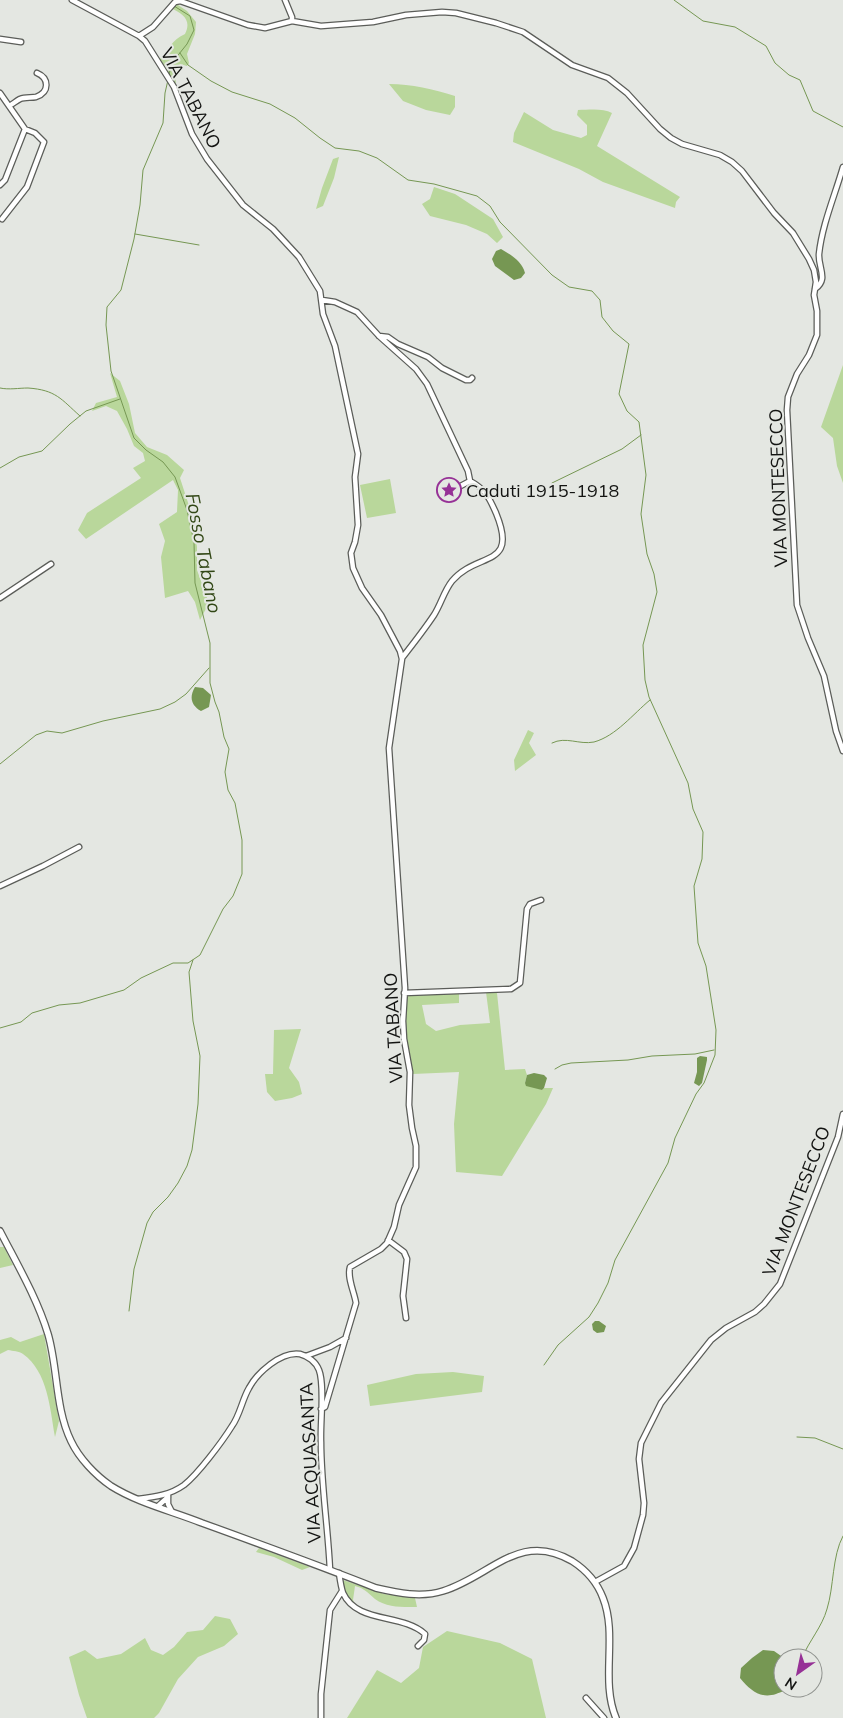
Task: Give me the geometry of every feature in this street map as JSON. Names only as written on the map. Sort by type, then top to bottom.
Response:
[{"type":"main road","name":"VIA ACQUASANTA","points":[[0,1231],[40,1311],[48,1334],[64,1424],[70,1441],[81,1458],[109,1484],[138,1499],[172,1512],[376,1588],[397,1592],[417,1595],[444,1591],[519,1553],[539,1550],[566,1557],[586,1571],[595,1582],[608,1614],[610,1689],[616,1718]]},
{"type":"street","name":"VIA TABANO","points":[[72,0],[146,41],[172,82],[192,134],[206,159],[243,205],[273,228],[298,257],[316,285],[322,300],[323,314],[336,346],[358,454],[355,477],[358,525],[351,553],[353,568],[362,588],[376,608],[400,651],[402,659],[389,748],[405,988],[404,1039],[410,1072],[409,1105],[417,1157],[413,1176],[399,1205],[388,1240]]},
{"type":"street","points":[[285,0],[292,17],[292,22]]},
{"type":"street","name":"VIA MONTESECCO","points":[[139,36],[153,27],[175,2],[185,2],[260,28],[292,22],[321,26],[373,22],[406,15],[442,12],[456,13],[523,32],[572,65],[608,78],[671,138],[682,144],[720,155],[742,171],[793,233],[814,270],[816,282],[814,295],[818,322],[816,335],[809,355],[788,397],[787,410],[794,560],[797,605],[824,676],[836,731],[843,751]]},
{"type":"street","points":[[0,39],[21,42]]},
{"type":"street","points":[[10,106],[19,100],[37,97],[43,93],[47,86],[46,81],[43,75],[37,73]]},
{"type":"street","points":[[0,93],[25,129],[35,133],[44,142],[27,187],[2,219]]},
{"type":"street","points":[[0,185],[5,180],[25,129]]},
{"type":"street","points":[[815,289],[823,281],[819,264],[822,240],[843,167]]},
{"type":"street","points":[[0,175],[5,180]]},
{"type":"street","name":"VIA TABANO","points":[[322,300],[335,302],[357,312],[379,336],[416,369],[427,384],[468,471],[470,481],[481,487],[490,500],[502,527],[503,541],[498,553],[488,560],[463,570],[453,580],[435,613],[402,659]]},
{"type":"street","points":[[379,336],[388,337],[398,344],[428,357],[442,368],[466,380],[472,378]]},
{"type":"street","points":[[436,419],[442,416]]},
{"type":"street","points":[[452,490],[470,481]]},
{"type":"street","points":[[0,598],[51,564]]},
{"type":"street","points":[[0,886],[79,847]]},
{"type":"street","points":[[404,993],[511,989],[518,986],[520,983],[526,909],[530,904],[541,900]]},
{"type":"street","name":"VIA MONTESECCO","points":[[595,1582],[619,1571],[634,1548],[644,1515],[639,1459],[644,1435],[652,1418],[672,1388],[711,1340],[726,1328],[755,1312],[780,1284],[838,1137],[843,1114]]},
{"type":"street","points":[[321,1408],[325,1406],[356,1303],[354,1290],[348,1275],[350,1267],[381,1249],[388,1240],[404,1252],[408,1259],[403,1296],[406,1318]]},
{"type":"street","points":[[158,1506],[196,1473],[232,1426],[248,1389],[255,1379],[277,1360],[287,1355],[297,1354],[306,1356],[330,1347],[346,1338]]},
{"type":"street","name":"VIA ACQUASANTA","points":[[306,1356],[314,1362],[319,1370],[322,1381],[321,1443],[330,1570]]},
{"type":"street","points":[[158,1506],[158,1501],[162,1496]]},
{"type":"street","points":[[138,1499],[168,1496]]},
{"type":"street","points":[[168,1496],[168,1504],[172,1512]]},
{"type":"street","points":[[339,1574],[342,1591],[355,1607],[364,1612],[397,1621],[423,1632],[424,1637],[418,1646]]},
{"type":"street","points":[[321,1718],[321,1694],[330,1610],[342,1591]]},
{"type":"street","points":[[586,1698],[604,1718]]},
{"type":"shaded area","points":[[175,3],[187,11],[196,22],[195,34],[187,54],[189,63],[187,66],[180,64],[175,72],[176,84],[159,60],[173,42],[185,34],[187,29],[185,18],[171,8]]},
{"type":"shaded area","points":[[389,84],[422,87],[455,96],[455,107],[450,115],[426,110],[403,101]]},
{"type":"shaded area","points":[[578,110],[600,110],[612,113],[597,146],[680,197],[676,202],[675,208],[603,182],[579,169],[513,142],[514,133],[524,112],[553,130],[581,138],[587,135],[587,125],[577,115]]},
{"type":"shaded area","points":[[339,157],[334,178],[323,206],[316,209],[333,159]]},
{"type":"shaded area","points":[[434,187],[455,194],[493,219],[503,237],[497,243],[487,234],[466,225],[430,216],[422,204],[430,199]]},
{"type":"shaded area","points":[[501,249],[516,259],[524,269],[525,273],[521,278],[514,280],[495,266],[492,259],[496,251]]},
{"type":"shaded area","points":[[843,365],[843,483],[837,466],[833,438],[821,427]]},
{"type":"shaded area","points":[[110,373],[120,381],[129,404],[135,433],[147,447],[167,455],[184,470],[180,478],[193,518],[197,547],[197,570],[209,603],[200,620],[195,602],[188,591],[165,598],[161,557],[165,541],[159,524],[177,512],[178,490],[173,480],[86,539],[78,530],[87,513],[141,478],[133,468],[145,461],[143,453],[134,446],[117,411],[106,406],[92,411],[96,403],[117,397]]},
{"type":"shaded area","points":[[390,479],[396,513],[367,518],[360,485]]},
{"type":"shaded area","points":[[195,687],[203,688],[211,695],[209,707],[201,711],[192,701]]},
{"type":"shaded area","points":[[528,730],[534,733],[529,743],[536,755],[515,771],[514,760]]},
{"type":"shaded area","points":[[486,992],[497,993],[505,1070],[525,1069],[527,1075],[525,1083],[542,1090],[544,1088],[553,1088],[546,1104],[502,1176],[456,1172],[454,1124],[459,1072],[413,1074],[405,1036],[406,996],[459,993],[459,1003],[422,1005],[426,1024],[436,1031],[460,1025],[490,1023]]},
{"type":"shaded area","points":[[301,1029],[289,1068],[299,1082],[302,1094],[275,1101],[267,1092],[265,1074],[273,1074],[274,1030]]},
{"type":"shaded area","points":[[700,1056],[707,1057],[707,1060],[702,1083],[699,1086],[694,1083],[697,1072],[697,1058]]},
{"type":"shaded area","points":[[534,1073],[544,1075],[547,1078],[542,1090],[526,1086],[527,1075]]},
{"type":"shaded area","points":[[0,1247],[4,1247],[13,1265],[0,1268]]},
{"type":"shaded area","points":[[595,1321],[599,1321],[606,1326],[604,1332],[597,1333],[593,1330],[592,1324]]},
{"type":"shaded area","points":[[44,1334],[59,1421],[55,1437],[49,1403],[38,1371],[21,1353],[8,1350],[0,1354],[0,1340],[11,1337],[20,1342]]},
{"type":"shaded area","points":[[453,1372],[484,1376],[482,1392],[370,1406],[367,1385],[416,1374]]},
{"type":"shaded area","points":[[259,1548],[310,1567],[302,1570],[274,1557],[256,1552]]},
{"type":"shaded area","points":[[343,1580],[384,1594],[415,1598],[417,1607],[385,1604],[375,1599],[363,1589],[355,1586],[353,1600],[356,1606],[345,1591]]},
{"type":"shaded area","points":[[215,1616],[230,1619],[238,1634],[224,1646],[198,1657],[178,1679],[159,1713],[154,1718],[87,1718],[69,1657],[85,1650],[97,1659],[121,1654],[145,1638],[151,1650],[163,1655],[174,1647],[187,1632],[203,1630]]},
{"type":"shaded area","points":[[447,1631],[500,1643],[532,1659],[546,1718],[347,1718],[377,1670],[401,1683],[419,1668],[423,1647]]},
{"type":"shaded area","points":[[763,1650],[773,1651],[773,1694],[765,1695],[756,1692],[740,1678],[741,1668]]},
{"type":"waterway","points":[[674,0],[703,21],[735,27],[766,46],[775,63],[789,75],[800,80],[813,111],[843,127]]},
{"type":"waterway","name":"Fosso Tabano","points":[[169,76],[171,64],[187,44],[194,30],[190,16],[174,6]]},
{"type":"waterway","points":[[180,53],[188,65],[211,81],[232,92],[270,104],[295,118],[335,148],[359,151],[377,158],[408,180],[434,184],[477,196],[490,206],[500,222],[552,275],[569,287],[592,291],[600,300],[602,317],[613,331],[629,344],[619,394],[627,411],[639,422],[646,475],[641,514],[647,554],[654,574],[657,592],[643,645],[645,680],[649,697],[688,783],[693,809],[703,832],[702,859],[694,886],[698,943],[706,966],[716,1030],[715,1055],[704,1083],[696,1094],[675,1138],[668,1163],[615,1260],[608,1283],[598,1303],[589,1317],[558,1345],[544,1365]]},
{"type":"waterway","name":"Fosso Tabano","points":[[0,1028],[21,1022],[32,1013],[59,1005],[80,1003],[124,990],[141,978],[173,963],[188,963],[200,955],[223,909],[233,896],[242,874],[242,840],[235,803],[228,790],[225,772],[229,749],[210,683],[210,643],[195,583],[194,542],[187,510],[175,477],[163,462],[146,450],[134,438],[111,371],[106,325],[107,307],[121,290],[134,239],[140,205],[143,170],[163,123],[168,80]]},
{"type":"waterway","points":[[135,234],[199,245]]},
{"type":"waterway","points":[[0,388],[28,388],[52,393],[63,400],[80,416]]},
{"type":"waterway","points":[[0,468],[19,457],[42,451],[86,411],[120,399]]},
{"type":"waterway","points":[[552,483],[622,449],[641,435]]},
{"type":"waterway","points":[[0,764],[36,735],[47,731],[62,733],[103,721],[160,709],[186,694],[209,668]]},
{"type":"waterway","points":[[552,743],[562,740],[588,743],[602,739],[617,730],[650,700]]},
{"type":"waterway","points":[[129,1311],[134,1269],[147,1223],[153,1212],[168,1197],[178,1183],[187,1166],[192,1150],[198,1104],[200,1056],[193,1021],[189,972],[193,960]]},
{"type":"waterway","points":[[555,1069],[571,1063],[695,1054],[714,1050]]},
{"type":"waterway","points":[[797,1437],[815,1438],[843,1449]]},
{"type":"waterway","points":[[807,1648],[827,1609],[835,1562],[843,1536]]},
{"type":"place","name":"Caduti 1915-1918","points":[[449,490]]}]
